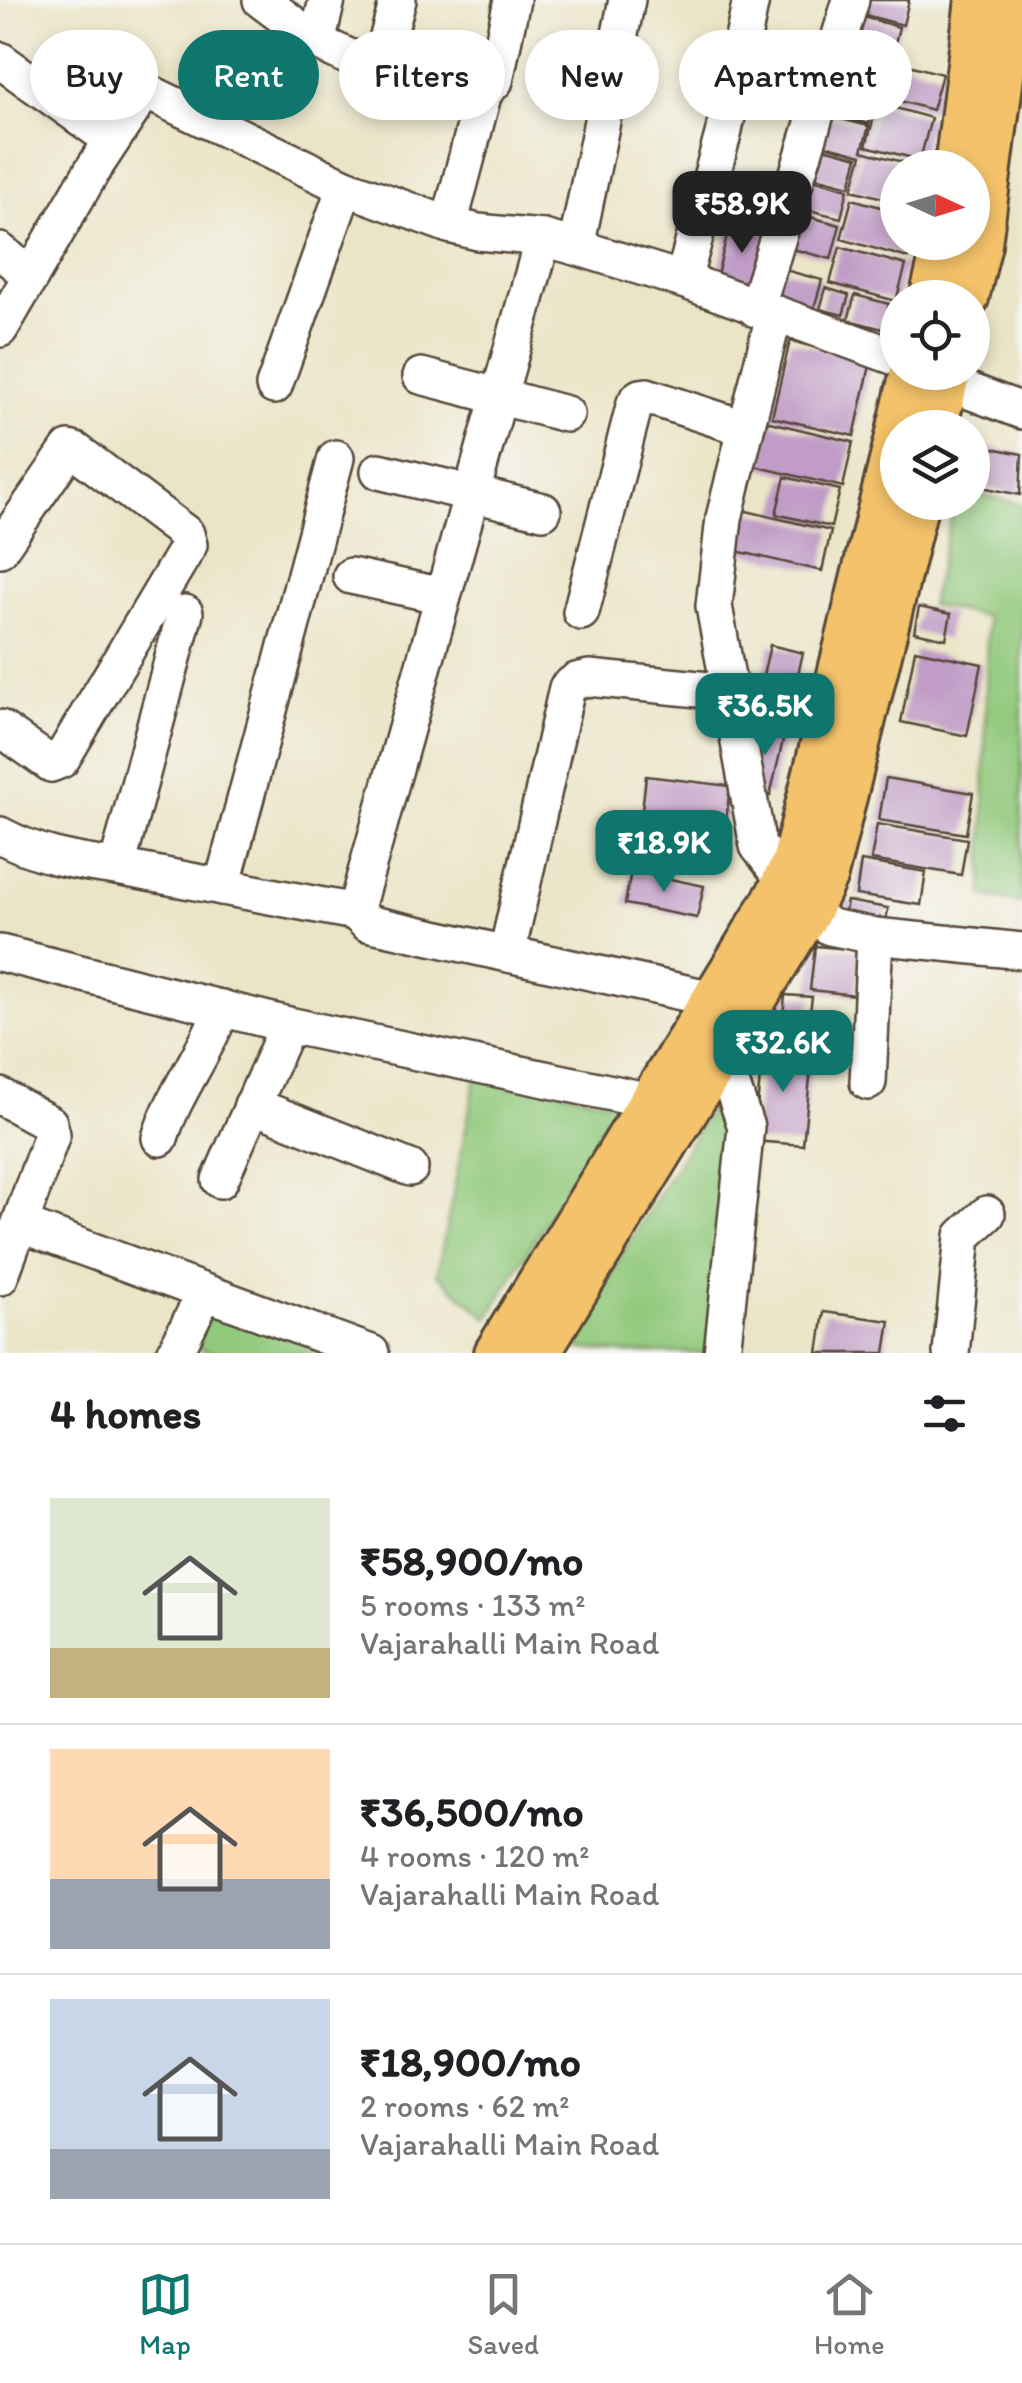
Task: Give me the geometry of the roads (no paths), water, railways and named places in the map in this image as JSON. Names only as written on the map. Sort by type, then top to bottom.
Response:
[{"type":"main road","points":[[958,150],[977,0]]},
{"type":"main road","points":[[971,280],[1009,138],[1012,0]]},
{"type":"main road","points":[[538,1353],[721,1053],[797,895],[793,864],[880,504]]},
{"type":"main road","points":[[496,1353],[713,999],[797,895],[826,876],[913,520]]},
{"type":"street","points":[[261,0],[301,30]]},
{"type":"street","points":[[319,34],[327,0]]},
{"type":"street","points":[[390,30],[398,0]]},
{"type":"street","points":[[505,32],[512,0]]},
{"type":"street","points":[[355,912],[500,398],[560,242],[627,0]]},
{"type":"street","points":[[683,280],[724,130],[751,0]]},
{"type":"street","points":[[852,0],[765,312],[724,518],[714,606],[758,846],[797,895],[830,927],[875,936],[1022,950]]},
{"type":"street","points":[[0,60],[112,140]]},
{"type":"street","points":[[0,329],[112,140],[142,95],[154,94],[344,187],[448,225],[560,242],[683,280],[880,352]]},
{"type":"street","points":[[448,225],[476,120]]},
{"type":"street","points":[[274,386],[344,187]]},
{"type":"street","points":[[0,251],[31,276]]},
{"type":"street","points":[[421,376],[566,414]]},
{"type":"street","points":[[971,390],[1022,411]]},
{"type":"street","points":[[580,612],[635,403],[640,397],[648,396],[744,428]]},
{"type":"street","points":[[0,550],[69,449],[186,534],[189,545],[57,763],[46,761],[0,729]]},
{"type":"street","points":[[222,887],[336,458]]},
{"type":"street","points":[[379,471],[543,512]]},
{"type":"street","points":[[351,576],[443,596]]},
{"type":"street","points":[[117,866],[185,613]]},
{"type":"street","points":[[506,953],[566,688],[576,680],[589,678],[730,692]]},
{"type":"street","points":[[0,835],[70,861],[117,866],[355,912],[367,923],[713,999]]},
{"type":"street","points":[[868,1082],[875,936]]},
{"type":"street","points":[[0,953],[288,1025],[650,1101]]},
{"type":"street","points":[[160,1138],[171,1104],[197,1066],[222,1008]]},
{"type":"street","points":[[220,1180],[288,1025]]},
{"type":"street","points":[[721,1053],[746,1127],[722,1353]]},
{"type":"street","points":[[0,1096],[49,1122],[52,1134],[0,1277]]},
{"type":"street","points":[[252,1105],[410,1168]]},
{"type":"street","points":[[951,1353],[963,1236],[987,1214]]},
{"type":"street","points":[[23,1216],[30,1228],[372,1353]]},
{"type":"street","points":[[175,1353],[204,1294]]}]
